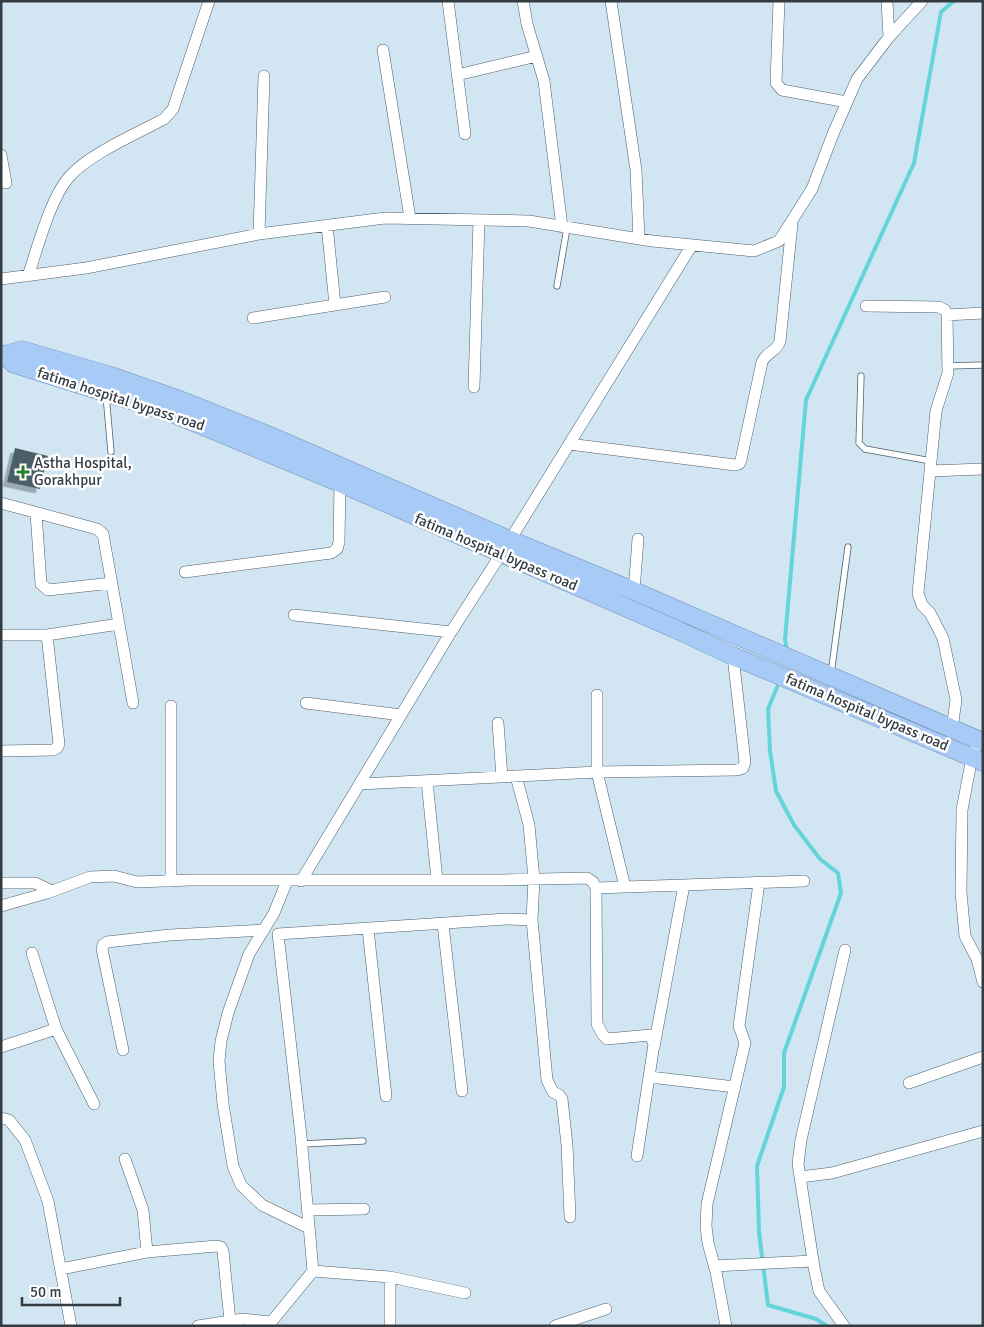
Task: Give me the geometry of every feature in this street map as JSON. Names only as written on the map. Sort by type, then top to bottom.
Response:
[{"type":"highway","name":"fatima hospital bypass road","points":[[3,355],[22,350],[110,376],[180,400],[259,432],[733,656],[977,760]]},
{"type":"highway","name":"fatima hospital bypass road","points":[[3,355],[14,364],[174,414],[340,483],[505,547],[634,591],[981,742]]},
{"type":"highway","points":[[673,628],[681,612]]},
{"type":"street","points":[[28,276],[56,199],[69,177],[89,160],[164,119],[173,109],[209,1]]},
{"type":"street","points":[[448,1],[465,134]]},
{"type":"street","points":[[523,1],[527,24],[544,81],[565,227]]},
{"type":"street","points":[[610,1],[636,170],[639,239]]},
{"type":"street","points":[[779,1],[776,83],[778,87],[782,90],[847,102]]},
{"type":"street","points":[[887,1],[889,36]]},
{"type":"street","points":[[1,279],[86,268],[259,234],[385,218],[529,221],[639,239],[754,251],[779,241],[812,189],[857,79],[889,36],[922,1]]},
{"type":"street","points":[[382,50],[410,218]]},
{"type":"street","points":[[457,75],[537,56]]},
{"type":"street","points":[[259,234],[264,76]]},
{"type":"street","points":[[1,154],[6,183]]},
{"type":"street","points":[[474,388],[479,220]]},
{"type":"street","points":[[569,444],[735,466],[739,464],[762,362],[764,358],[776,350],[780,341],[793,220]]},
{"type":"street","points":[[327,225],[335,305]]},
{"type":"street","points":[[302,881],[451,632],[692,245]]},
{"type":"street","points":[[253,318],[385,297]]},
{"type":"street","points":[[866,306],[939,307],[945,310],[947,315],[947,381],[936,411],[918,594],[922,605],[930,613],[943,638],[956,700],[952,729]]},
{"type":"street","points":[[947,315],[983,313]]},
{"type":"street","points":[[931,466],[983,469]]},
{"type":"street","points":[[185,572],[337,550],[339,542],[340,483]]},
{"type":"street","points":[[1,503],[101,531],[103,534],[133,703]]},
{"type":"street","points":[[36,513],[41,584],[44,588],[48,590],[112,583]]},
{"type":"street","points":[[634,591],[638,538]]},
{"type":"street","points":[[294,615],[451,632]]},
{"type":"street","points":[[1,635],[47,635],[119,624]]},
{"type":"street","points":[[1,751],[53,750],[59,744],[47,635]]},
{"type":"street","points":[[360,784],[597,772],[737,770],[743,768],[745,762],[733,656]]},
{"type":"street","points":[[597,695],[597,772],[625,887]]},
{"type":"street","points":[[306,703],[401,715]]},
{"type":"street","points":[[171,706],[171,880]]},
{"type":"street","points":[[498,724],[502,777]]},
{"type":"street","points":[[981,742],[962,810],[961,892],[966,936],[980,961],[983,982]]},
{"type":"street","points":[[516,776],[529,825],[534,879],[532,920],[547,1080],[552,1092],[559,1095],[562,1099],[567,1146],[570,1217]]},
{"type":"street","points":[[427,781],[437,880]]},
{"type":"street","points":[[1,906],[52,891],[90,877],[114,876],[137,882],[171,880],[302,881],[587,878],[596,888],[597,1024],[607,1039],[650,1035],[654,1044],[654,1052]]},
{"type":"street","points":[[287,880],[274,913],[246,963],[228,1013],[221,1041],[219,1061],[233,1166],[241,1186],[262,1204],[309,1228]]},
{"type":"street","points":[[596,888],[804,881]]},
{"type":"street","points":[[726,1326],[708,1243],[706,1226],[707,1204],[745,1044],[739,1026],[759,882]]},
{"type":"street","points":[[1,883],[35,883],[52,891]]},
{"type":"street","points":[[637,1156],[684,885]]},
{"type":"street","points":[[123,1050],[102,949],[103,945],[107,942],[170,935],[278,934],[507,919],[532,920]]},
{"type":"street","points":[[443,924],[462,1091]]},
{"type":"street","points":[[368,929],[386,1096]]},
{"type":"street","points":[[198,1326],[243,1319],[269,1324],[313,1271],[302,1144],[278,934]]},
{"type":"street","points":[[844,1326],[819,1291],[798,1164],[801,1140],[845,950]]},
{"type":"street","points":[[32,953],[56,1029],[94,1104]]},
{"type":"street","points":[[1,1048],[56,1029]]},
{"type":"street","points":[[909,1083],[983,1057]]},
{"type":"street","points":[[650,1076],[735,1087]]},
{"type":"street","points":[[1,1118],[9,1120],[25,1140],[48,1201],[71,1326]]},
{"type":"street","points":[[800,1177],[832,1173],[983,1131]]},
{"type":"street","points":[[125,1159],[143,1210],[147,1252]]},
{"type":"street","points":[[308,1210],[364,1209]]},
{"type":"street","points":[[61,1270],[147,1252],[221,1247],[224,1251],[230,1321]]},
{"type":"street","points":[[714,1266],[813,1261]]},
{"type":"street","points":[[313,1271],[390,1277],[465,1293]]},
{"type":"street","points":[[390,1277],[390,1326]]},
{"type":"street","points":[[555,1326],[606,1309]]},
{"type":"lane","points":[[557,286],[565,227]]},
{"type":"lane","points":[[948,366],[983,365]]},
{"type":"lane","points":[[110,376],[106,393],[111,452]]},
{"type":"lane","points":[[861,376],[859,443],[861,447],[931,466]]},
{"type":"lane","points":[[831,677],[848,547]]},
{"type":"lane","points":[[302,1144],[363,1141]]},
{"type":"building","points":[[15,448],[48,456],[40,489],[7,482]]},
{"type":"waterway","points":[[787,651],[785,639],[806,400],[914,163],[941,12],[954,1]]},
{"type":"waterway","points":[[777,687],[768,709],[770,751],[776,791],[794,825],[820,859],[838,873],[841,893],[784,1053],[784,1087],[757,1166],[759,1232],[768,1305],[816,1319],[827,1326]]},
{"type":"place","name":"Astha Hospital, Gorakhpur","points":[[23,472]]}]
